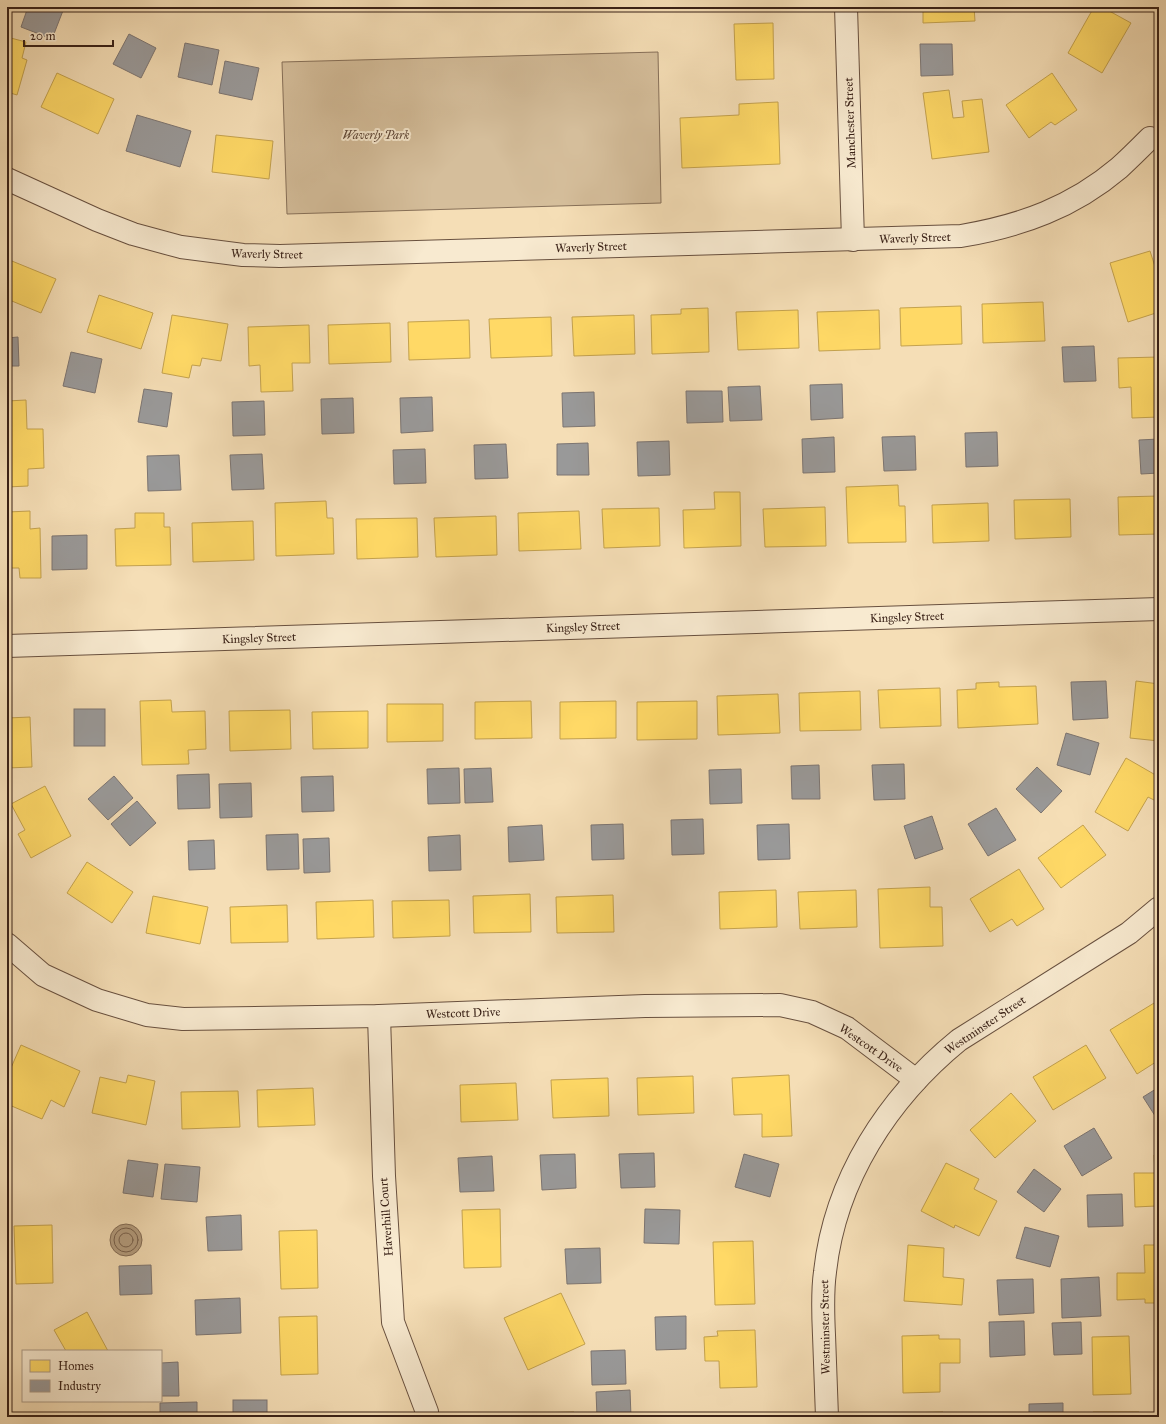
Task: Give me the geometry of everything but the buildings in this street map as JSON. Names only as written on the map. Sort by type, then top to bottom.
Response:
[{"type":"street","name":"Manchester Street","points":[[846,7],[853,240]]},
{"type":"street","name":"Waverly Street","points":[[10,182],[133,234],[181,247],[243,255],[961,236],[993,231],[1024,222],[1063,205],[1091,189],[1156,137]]},
{"type":"street","name":"Kingsley Street","points":[[7,646],[1159,609]]},
{"type":"street","name":"Westminster Street","points":[[827,1417],[823,1304],[829,1241],[841,1201],[862,1153],[885,1118],[916,1080],[938,1057],[959,1040],[1129,933],[1159,908]]},
{"type":"street","name":"Westcott Drive","points":[[8,947],[43,975],[96,1000],[147,1015],[183,1019],[379,1016],[645,1006],[780,1005],[812,1012],[847,1028],[916,1080]]},
{"type":"street","name":"Haverhill Court","points":[[379,1016],[384,1176],[393,1322],[427,1412]]},
{"type":"green space","name":"Waverly Park","points":[[658,52],[661,203],[287,214],[282,62]]},
{"type":"water","points":[[123,1224],[129,1224],[139,1231],[142,1240],[141,1246],[135,1253],[129,1256],[123,1256],[113,1249],[110,1243],[110,1237],[117,1227]]}]
